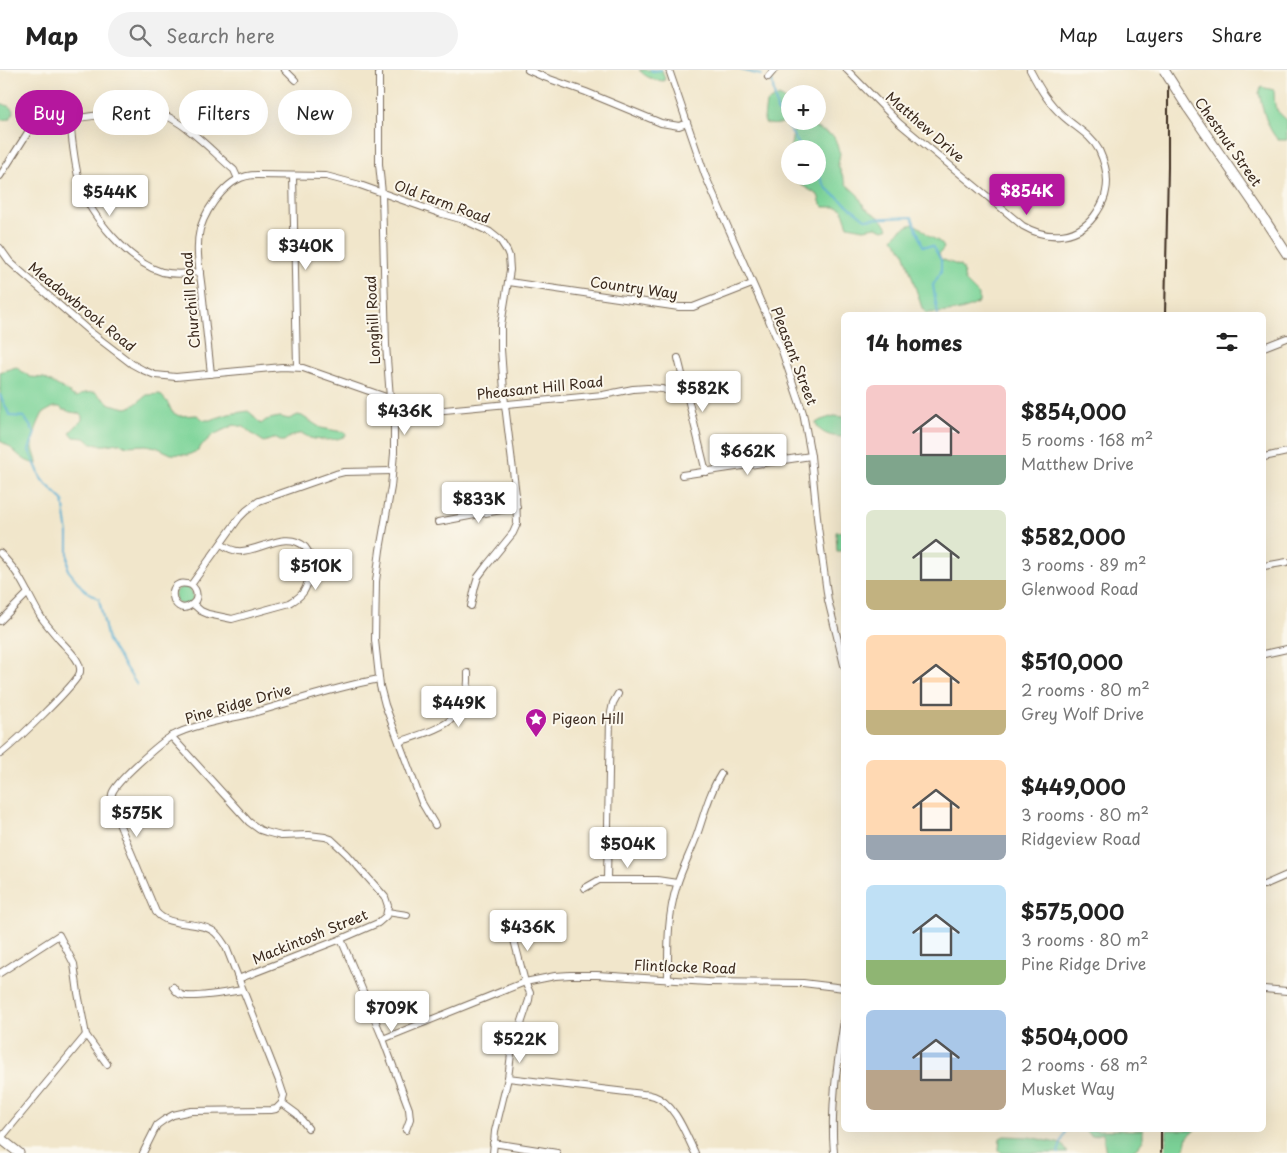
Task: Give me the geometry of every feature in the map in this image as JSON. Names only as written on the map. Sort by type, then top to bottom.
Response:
[{"type":"main road","name":"Chestnut Street","points":[[1164,70],[1287,254]]},
{"type":"main road","points":[[0,1138],[19,1153]]},
{"type":"street","points":[[286,70],[295,80]]},
{"type":"street","name":"Longhill Road","points":[[379,70],[386,345],[390,398],[394,410],[394,453],[376,581],[375,640],[379,679],[385,705],[422,803],[436,825]]},
{"type":"street","points":[[528,70],[661,123],[679,126],[687,123]]},
{"type":"street","name":"Pleasant Street","points":[[669,70],[710,189],[781,348],[803,413],[811,456],[828,600],[841,653]]},
{"type":"street","points":[[768,77],[774,70]]},
{"type":"street","name":"Matthew Drive","points":[[847,70],[899,123],[1023,226],[1042,234],[1064,235],[1079,230],[1096,214],[1104,200],[1106,170],[1102,156],[1093,141],[1065,118],[1048,100],[1030,70]]},
{"type":"street","points":[[83,118],[132,112],[149,112],[164,115],[190,132],[234,170],[238,179]]},
{"type":"street","points":[[0,176],[26,135]]},
{"type":"street","points":[[72,135],[80,185],[88,203],[106,229],[135,256],[156,270],[179,274],[200,272]]},
{"type":"street","name":"Old Farm Road","points":[[238,179],[251,175],[326,176],[360,185],[464,220],[490,232],[500,240],[507,251],[510,263],[509,282],[501,325],[505,405],[517,507],[517,524],[513,533],[480,573],[471,606]]},
{"type":"street","points":[[293,176],[298,367]]},
{"type":"street","name":"Churchill Road","points":[[211,374],[198,240],[204,217],[210,206],[229,183],[238,179]]},
{"type":"street","name":"Meadowbrook Road","points":[[0,248],[10,262],[89,331],[132,364],[149,373],[176,377],[298,367],[390,398]]},
{"type":"street","name":"Country Way","points":[[509,282],[679,307],[693,307],[752,284]]},
{"type":"street","points":[[1266,346],[1287,338]]},
{"type":"street","points":[[678,358],[706,472]]},
{"type":"street","name":"Pheasant Hill Road","points":[[394,410],[434,411],[505,405],[603,395],[648,388],[662,389],[687,397]]},
{"type":"street","points":[[1266,457],[1287,452]]},
{"type":"street","points":[[682,475],[811,456]]},
{"type":"street","points":[[191,585],[239,518],[260,501],[344,472],[392,472]]},
{"type":"street","points":[[438,522],[517,507]]},
{"type":"street","points":[[193,604],[208,614],[232,619],[290,603],[303,593],[307,587],[311,560],[310,554],[299,542],[291,540],[280,541],[242,552],[234,551],[221,544]]},
{"type":"street","points":[[0,553],[12,566],[41,616],[77,660],[80,669],[80,673],[68,688],[20,737],[0,754]]},
{"type":"street","points":[[1266,566],[1287,562]]},
{"type":"street","points":[[186,583],[191,585],[196,592],[197,598],[193,604],[188,607],[177,605],[173,600],[174,588],[179,584],[186,583]]},
{"type":"street","points":[[0,621],[28,593]]},
{"type":"street","points":[[1266,654],[1287,649]]},
{"type":"street","points":[[399,742],[438,727],[456,716],[464,701],[468,674]]},
{"type":"street","name":"Pine Ridge Drive","points":[[282,1103],[284,1096],[279,1081],[226,947],[214,931],[201,926],[168,920],[159,916],[156,912],[113,809],[112,792],[120,781],[171,736],[190,729],[354,684],[379,679]]},
{"type":"street","points":[[607,880],[610,717],[613,703],[618,694]]},
{"type":"street","name":"Mackintosh Street","points":[[171,736],[249,822],[260,830],[281,836],[309,835],[324,837],[336,842],[385,897],[388,906],[387,912],[378,923],[238,979]]},
{"type":"street","points":[[668,980],[668,922],[672,901],[714,786],[721,774]]},
{"type":"street","points":[[1266,884],[1287,875]]},
{"type":"street","points":[[585,888],[599,880],[657,880],[677,883]]},
{"type":"street","name":"Mackintosh Street","points":[[387,912],[407,915]]},
{"type":"street","points":[[493,1153],[495,1131],[508,1078],[511,1054],[530,993],[509,929]]},
{"type":"street","points":[[0,973],[59,935],[74,964],[86,1035],[107,1064]]},
{"type":"street","points":[[341,939],[383,1039],[409,1110],[410,1119],[406,1130]]},
{"type":"street","name":"Flintlocke Road","points":[[383,1039],[525,982],[570,975],[708,982],[803,983],[841,988]]},
{"type":"street","points":[[173,987],[182,996],[242,990]]},
{"type":"street","points":[[1266,989],[1287,991]]},
{"type":"street","points":[[0,1138],[86,1035]]},
{"type":"street","points":[[834,1153],[833,1118],[841,1041]]},
{"type":"street","points":[[508,1078],[655,1096],[671,1108],[695,1153]]},
{"type":"street","points":[[143,1153],[158,1125],[173,1115],[191,1111],[271,1110],[276,1109],[282,1103],[297,1114],[308,1128]]},
{"type":"street","points":[[493,1142],[557,1153]]},
{"type":"green space","points":[[639,70],[662,70],[665,79],[664,81],[653,79]]},
{"type":"green space","points":[[1261,87],[1274,90],[1276,107],[1279,113],[1287,120],[1287,140],[1278,140],[1271,129],[1259,93]]},
{"type":"green space","points":[[779,96],[781,97],[781,123],[765,123],[766,103]]},
{"type":"green space","points":[[0,103],[13,110],[14,112],[10,119],[0,120]]},
{"type":"green space","points":[[795,130],[821,130],[834,137],[840,153],[838,165],[846,184],[858,195],[865,208],[879,217],[888,229],[883,230],[876,227],[864,229],[848,226],[842,209],[824,207],[818,195],[801,185],[826,185],[826,140],[792,140]]},
{"type":"green space","points":[[914,224],[943,245],[944,248],[939,254],[941,259],[960,266],[963,270],[965,281],[979,295],[979,302],[961,310],[925,312],[922,308],[904,252],[893,238],[908,226]]},
{"type":"green space","points":[[16,367],[30,377],[44,378],[77,397],[84,393],[95,392],[110,404],[126,408],[133,406],[147,395],[160,394],[168,403],[172,412],[179,416],[197,415],[204,420],[210,420],[248,411],[261,424],[266,420],[274,418],[289,419],[298,415],[321,428],[343,432],[347,435],[334,439],[319,440],[300,434],[284,441],[275,438],[264,442],[244,427],[234,425],[213,435],[199,450],[188,455],[171,454],[156,447],[146,445],[126,446],[118,443],[98,445],[91,443],[85,438],[74,437],[70,432],[82,420],[82,416],[63,410],[60,407],[54,407],[43,413],[36,430],[33,448],[37,464],[31,463],[0,441],[0,372]]},
{"type":"green space","points":[[834,416],[841,417],[841,437],[827,434],[820,430],[816,423]]},
{"type":"green space","points":[[841,531],[841,551],[837,551],[836,532]]},
{"type":"green space","points":[[184,587],[190,590],[193,596],[190,602],[184,605],[178,602],[175,596],[178,590]]},
{"type":"green space","points":[[1087,1132],[1143,1132],[1143,1140],[1139,1146],[1128,1153],[1107,1153],[1102,1133],[1092,1136]]},
{"type":"green space","points":[[1167,1132],[1193,1132],[1188,1136],[1185,1148],[1181,1153],[1165,1153]]},
{"type":"green space","points":[[1004,1136],[1030,1137],[1062,1144],[1068,1153],[1002,1153],[999,1150],[1000,1138]]},
{"type":"waterway","points":[[651,70],[661,70]]},
{"type":"waterway","points":[[741,70],[761,75]]},
{"type":"waterway","points":[[772,81],[777,110],[796,140]]},
{"type":"waterway","points":[[824,185],[865,219],[912,217],[923,246],[933,246],[941,260],[941,272],[933,285],[938,312]]},
{"type":"waterway","points":[[0,395],[10,416],[24,417],[35,433],[29,450],[42,480],[63,500],[68,534],[68,570],[84,590],[99,599],[108,641],[137,685]]},
{"type":"waterway","points":[[1059,1153],[1065,1132]]},
{"type":"railway","points":[[1165,312],[1168,70]]},
{"type":"railway","points":[[1161,1132],[1161,1153]]},
{"type":"place","name":"Pigeon Hill","points":[[536,738]]}]
